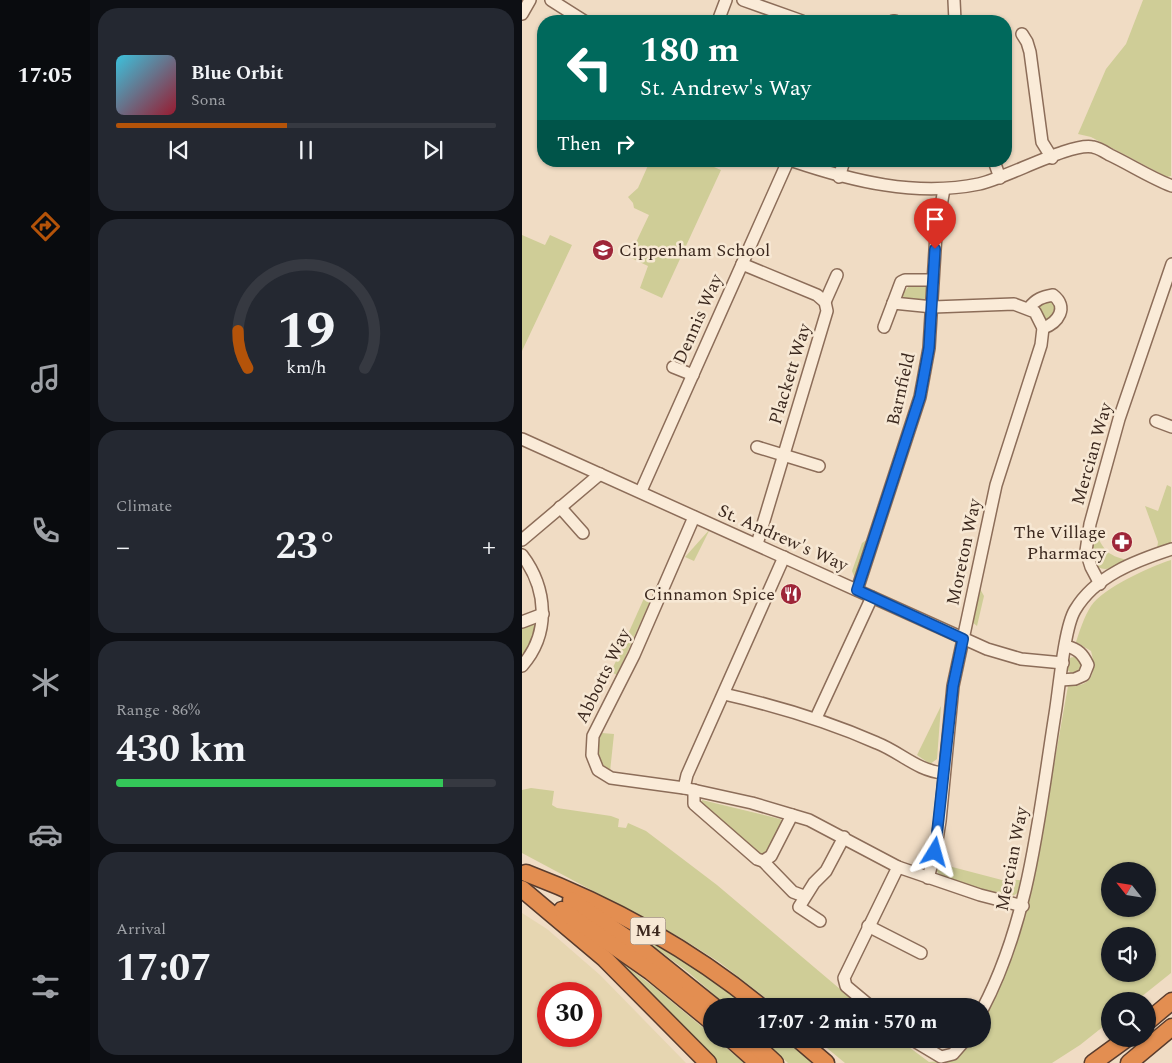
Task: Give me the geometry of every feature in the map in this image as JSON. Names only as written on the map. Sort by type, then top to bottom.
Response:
[{"type":"highway","name":"M4","points":[[523,880],[607,924],[703,998]]},
{"type":"highway","name":"M4","points":[[523,880],[571,890],[662,939],[707,966],[749,998]]},
{"type":"highway","name":"M4","points":[[523,880],[635,960],[703,1015]]},
{"type":"highway","points":[[523,880],[605,959],[708,1063]]},
{"type":"highway","points":[[1156,1014],[1172,1001]]},
{"type":"highway","points":[[1129,1063],[1172,1027]]},
{"type":"highway","points":[[1093,1063],[1116,1047]]},
{"type":"highway","points":[[1100,1063],[1118,1047]]},
{"type":"highway","points":[[741,1048],[758,1063]]},
{"type":"highway","points":[[759,1048],[776,1063]]},
{"type":"highway","points":[[808,1048],[826,1063]]},
{"type":"street","points":[[522,14],[530,0]]},
{"type":"street","points":[[551,0],[575,15]]},
{"type":"street","points":[[720,15],[726,0]]},
{"type":"street","points":[[743,0],[785,15]]},
{"type":"street","points":[[954,0],[955,15]]},
{"type":"street","points":[[1022,34],[1034,51],[1042,142],[1052,158]]},
{"type":"street","points":[[810,167],[839,177],[906,188],[944,188],[979,184],[1000,178],[1052,158],[1076,146],[1094,147],[1172,186]]},
{"type":"street","name":"Dennis Way","points":[[640,492],[785,167]]},
{"type":"street","points":[[839,177],[842,167]]},
{"type":"street","points":[[996,167],[1000,178]]},
{"type":"street","name":"Barnfield","points":[[857,590],[920,397],[929,348],[936,234],[944,188]]},
{"type":"street","points":[[742,264],[809,290],[825,302],[837,275]]},
{"type":"street","name":"Mercian Way","points":[[987,998],[1008,952],[1023,906],[1063,663],[1074,612],[1085,596],[1100,584],[1091,567],[1086,551],[1090,524],[1108,455],[1172,264]]},
{"type":"street","points":[[884,327],[901,282],[905,280],[933,280]]},
{"type":"street","points":[[893,303],[933,307],[1014,304],[1029,308],[1035,312],[1043,328],[1054,324],[1060,315],[1060,302],[1053,295],[1034,301],[1029,308]]},
{"type":"street","name":"Plackett Way","points":[[757,544],[825,322],[827,311],[825,302]]},
{"type":"street","name":"Moreton Way","points":[[928,878],[940,821],[943,773],[953,686],[996,485],[1041,345],[1043,328]]},
{"type":"street","points":[[673,367],[693,375]]},
{"type":"street","name":"St. Andrew's Way","points":[[522,439],[963,639],[1021,659],[1063,663]]},
{"type":"street","points":[[756,447],[819,466]]},
{"type":"street","points":[[522,540],[600,474]]},
{"type":"street","points":[[560,507],[583,533]]},
{"type":"street","name":"Abbotts Way","points":[[694,517],[634,655],[593,736],[592,755],[598,770],[611,778],[689,789],[809,820],[898,867],[980,895],[1023,906]]},
{"type":"street","points":[[1100,584],[1123,567],[1172,549]]},
{"type":"street","points":[[522,555],[532,568],[542,597],[543,614],[542,625],[536,643],[522,666]]},
{"type":"street","points":[[784,557],[687,775],[694,804],[757,859],[763,861],[792,892],[801,896]]},
{"type":"street","points":[[816,718],[872,597]]},
{"type":"street","points":[[522,622],[543,614]]},
{"type":"street","points":[[1061,680],[1075,679],[1084,675],[1088,665],[1084,655],[1075,648],[1066,646]]},
{"type":"street","points":[[724,694],[816,718],[880,744],[929,772],[943,773]]},
{"type":"street","points":[[763,861],[771,856],[792,815]]},
{"type":"street","points":[[820,921],[799,907],[814,883],[826,871],[844,837]]},
{"type":"street","points":[[860,998],[846,986],[844,978],[898,867]]},
{"type":"street","points":[[868,926],[921,953]]},
{"type":"street","points":[[926,1048],[941,1057],[952,1054],[958,1048]]},
{"type":"shaded area","points":[[1143,0],[1171,0],[1171,176],[1167,177],[1091,137],[1078,134],[1106,69],[1126,44]]},
{"type":"shaded area","points":[[647,167],[714,167],[721,170],[662,298],[640,288],[648,266],[629,257],[649,215],[634,208],[633,203],[628,197],[638,188]]},
{"type":"shaded area","points":[[522,235],[545,245],[550,235],[572,245],[522,351]]},
{"type":"shaded area","points":[[911,284],[929,284],[928,303],[902,299],[904,292]]},
{"type":"shaded area","points":[[1051,299],[1055,304],[1051,320],[1045,319],[1037,307],[1041,302]]},
{"type":"shaded area","points":[[1167,485],[1171,487],[1171,543],[1157,549],[1158,542],[1145,506],[1158,511]]},
{"type":"shaded area","points":[[1095,528],[1106,550],[1115,556],[1128,560],[1108,569],[1095,564],[1092,552]]},
{"type":"shaded area","points":[[710,529],[694,561],[685,557]]},
{"type":"shaded area","points":[[871,537],[857,577],[854,576],[852,571],[862,543]]},
{"type":"shaded area","points":[[1171,560],[1171,973],[1147,992],[1101,992],[1101,1028],[1052,1063],[845,1063],[827,1048],[910,1048],[929,1062],[939,1061],[963,1048],[991,1048],[991,1005],[1012,955],[1031,894],[1068,686],[1083,684],[1091,677],[1093,672],[1091,651],[1076,642],[1086,615],[1097,599],[1116,585],[1140,572]]},
{"type":"shaded area","points":[[979,587],[984,596],[977,626],[971,621]]},
{"type":"shaded area","points":[[645,596],[651,599],[617,675],[611,672]]},
{"type":"shaded area","points":[[537,618],[536,635],[522,662],[522,624]]},
{"type":"shaded area","points":[[1074,657],[1082,665],[1074,673],[1066,665]]},
{"type":"shaded area","points":[[941,706],[937,759],[930,764],[917,755]]},
{"type":"shaded area","points":[[602,733],[614,734],[610,772],[598,759],[597,749]]},
{"type":"shaded area","points":[[531,788],[554,791],[552,805],[557,808],[611,816],[619,819],[618,827],[626,828],[628,823],[646,831],[717,885],[851,998],[766,998],[719,962],[681,938],[522,853],[522,790]]},
{"type":"shaded area","points":[[702,800],[780,819],[784,822],[767,852],[762,855],[700,805]]},
{"type":"shaded area","points":[[937,863],[1002,880],[1022,880],[1019,892],[1011,897],[941,877],[936,870]]},
{"type":"shaded area","points":[[522,913],[547,929],[600,975],[686,1063],[522,1063]]},
{"type":"shaded area","points":[[627,927],[672,950],[741,998],[718,998],[688,972]]},
{"type":"shaded area","points":[[594,942],[654,987],[703,1028],[703,1048],[726,1048],[744,1063],[715,1063]]},
{"type":"shaded area","points":[[772,1048],[798,1048],[816,1063],[788,1063]]},
{"type":"place","name":"Cippenham School","points":[[603,250]]},
{"type":"place","name":"The Village Pharmacy","points":[[1122,542]]},
{"type":"place","name":"Cinnamon Spice","points":[[791,594]]},
{"type":"route","points":[[935,249],[933,307],[929,348],[920,397],[857,590],[963,639],[953,686],[943,773],[940,821],[935,852]]}]
